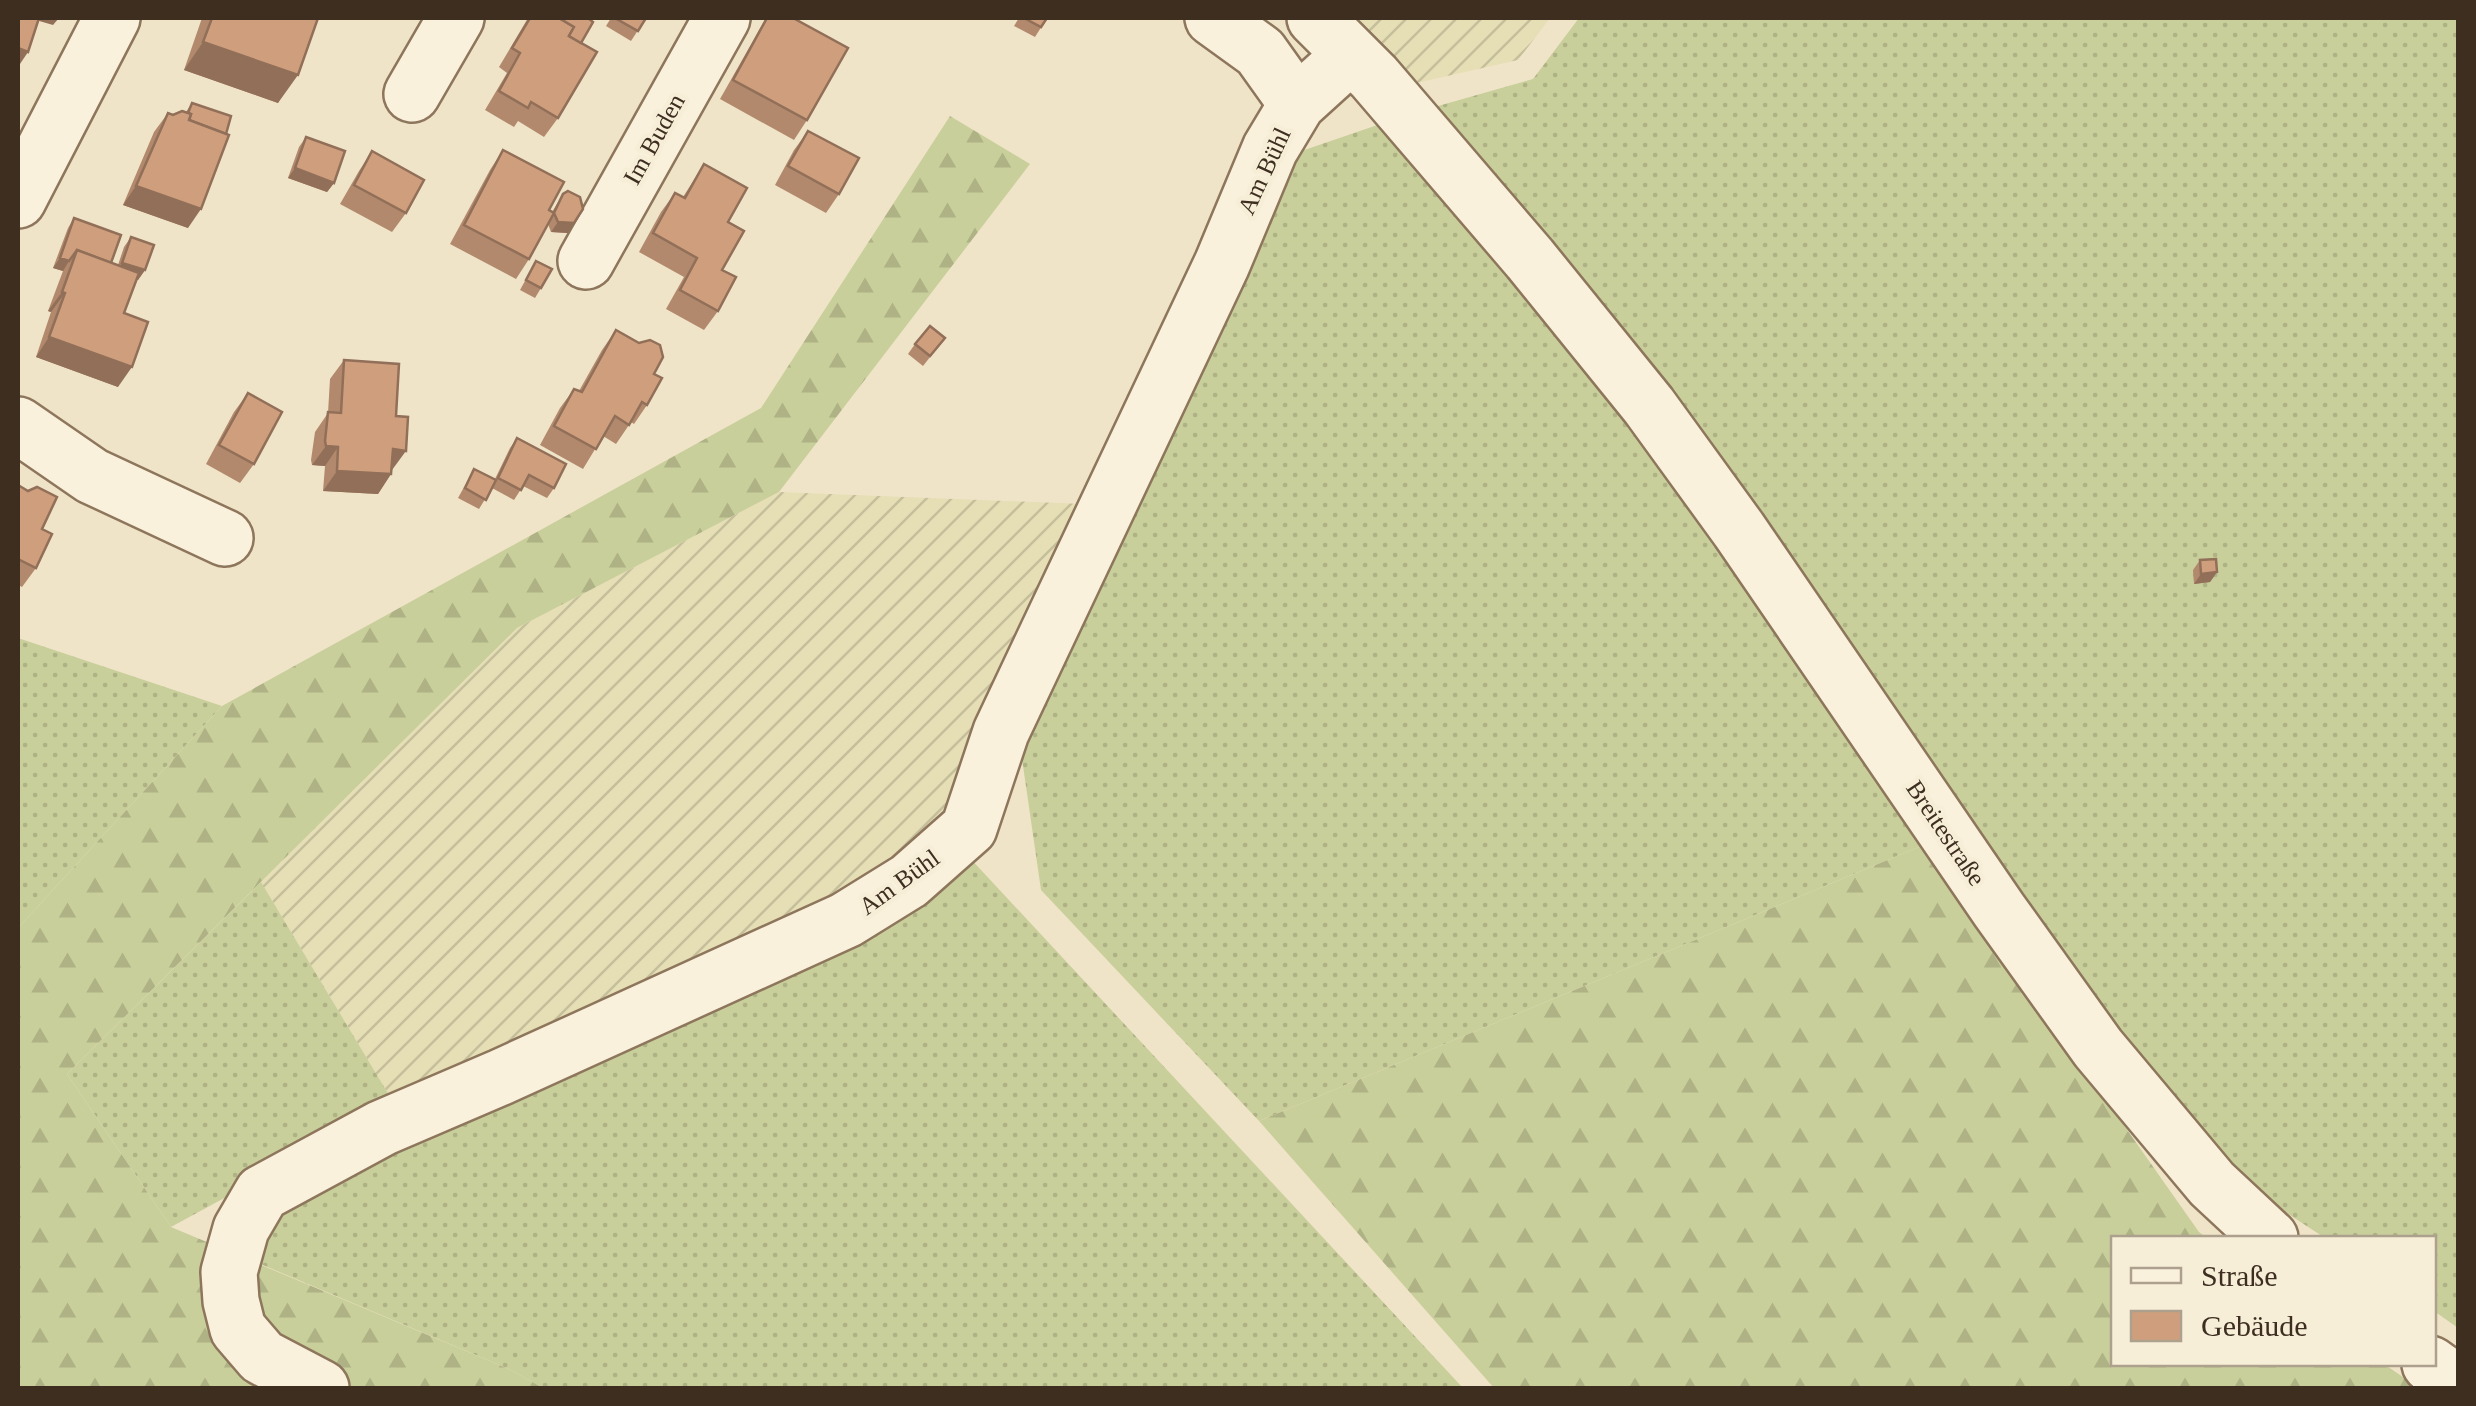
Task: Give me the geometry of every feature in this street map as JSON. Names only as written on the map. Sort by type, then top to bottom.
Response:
[{"type":"street","points":[[18,200],[112,18]]},
{"type":"street","points":[[412,94],[456,18]]},
{"type":"street","name":"Im Buden","points":[[586,261],[722,18]]},
{"type":"street","points":[[1214,18],[1260,52],[1298,104]]},
{"type":"street","name":"Am Bühl","points":[[321,1388],[262,1357],[238,1328],[229,1272],[242,1229],[262,1193],[382,1128],[846,920],[908,881],[969,828],[1001,732],[1222,264],[1270,149],[1333,36]]},
{"type":"street","name":"Breitestraße","points":[[1333,36],[1530,259],[1649,406],[2098,1048],[2212,1184],[2268,1236]]},
{"type":"street","points":[[18,426],[92,476],[225,538]]},
{"type":"street","points":[[2433,1366],[2458,1384]]},
{"type":"shaded area","points":[[1339,18],[1550,18],[1518,60],[1403,86]]},
{"type":"shaded area","points":[[779,492],[1083,504],[946,818],[841,909],[395,1105],[261,882],[517,628]]},
{"type":"green space","points":[[1579,18],[2458,18],[2458,1328],[2436,1312],[2436,1236],[2322,1236],[2233,1178],[2098,1012],[1424,110],[1533,79]]},
{"type":"green space","points":[[950,116],[1030,164],[779,492],[517,628],[67,1074],[171,1227],[511,1370],[543,1388],[18,1388],[18,928],[222,706],[761,408]]},
{"type":"green space","points":[[1392,120],[1676,471],[1926,844],[1259,1121],[1041,890],[1020,745],[1278,159]]},
{"type":"green space","points":[[18,638],[222,706],[18,928]]},
{"type":"green space","points":[[1926,844],[2204,1236],[2111,1236],[2111,1366],[2387,1366],[2419,1388],[1494,1388],[1259,1121]]},
{"type":"green space","points":[[968,856],[1463,1388],[543,1388],[511,1370],[251,1260],[291,1196]]},
{"type":"green space","points":[[261,882],[395,1105],[171,1227],[67,1074]]},
{"type":"building","points":[[18,18],[39,18],[28,52],[18,48]]},
{"type":"building","points":[[212,18],[318,18],[298,75],[203,42]]},
{"type":"building","points":[[530,18],[559,18],[574,27],[569,36],[597,52],[558,118],[531,102],[528,108],[499,91],[520,53],[512,48]]},
{"type":"building","points":[[559,18],[588,18],[593,22],[581,43],[569,36],[574,27]]},
{"type":"building","points":[[615,18],[646,18],[638,31]]},
{"type":"building","points":[[767,18],[793,18],[848,48],[807,120],[733,80]]},
{"type":"building","points":[[1024,18],[1047,18],[1041,27]]},
{"type":"building","points":[[192,103],[231,116],[226,134],[189,120]]},
{"type":"building","points":[[168,113],[191,114],[189,120],[229,135],[201,209],[136,186]]},
{"type":"building","points":[[808,131],[859,158],[839,194],[788,166]]},
{"type":"building","points":[[306,137],[345,151],[334,183],[295,168]]},
{"type":"building","points":[[503,150],[564,182],[549,210],[554,213],[529,259],[464,225]]},
{"type":"building","points":[[372,151],[424,180],[406,213],[354,185]]},
{"type":"building","points":[[704,164],[747,188],[728,222],[744,231],[722,270],[736,277],[718,311],[680,290],[697,258],[653,233],[675,193],[685,198]]},
{"type":"building","points":[[568,191],[580,197],[583,209],[574,223],[558,222],[554,213]]},
{"type":"building","points":[[74,218],[121,235],[111,263],[77,250],[69,261],[60,258]]},
{"type":"building","points":[[131,237],[154,245],[145,270],[122,263]]},
{"type":"building","points":[[77,250],[139,273],[124,313],[148,322],[132,367],[49,337]]},
{"type":"building","points":[[536,261],[552,269],[541,288],[526,280]]},
{"type":"building","points":[[930,326],[945,338],[930,356],[915,344]]},
{"type":"building","points":[[616,330],[639,343],[650,340],[660,345],[663,357],[654,374],[662,378],[647,405],[642,402],[629,425],[615,416],[596,449],[554,426],[574,389],[582,392]]},
{"type":"building","points":[[344,360],[399,364],[396,416],[408,417],[406,451],[393,449],[391,474],[337,471],[338,447],[326,446],[328,412],[341,413]]},
{"type":"building","points":[[248,393],[282,412],[254,464],[219,445]]},
{"type":"building","points":[[517,438],[566,464],[554,488],[529,475],[521,490],[498,478]]},
{"type":"building","points":[[474,469],[496,480],[486,500],[465,488]]},
{"type":"building","points":[[18,485],[28,491],[37,487],[57,497],[42,529],[52,534],[36,568],[18,559]]},
{"type":"building","points":[[2216,559],[2217,572],[2201,574],[2200,560]]}]
